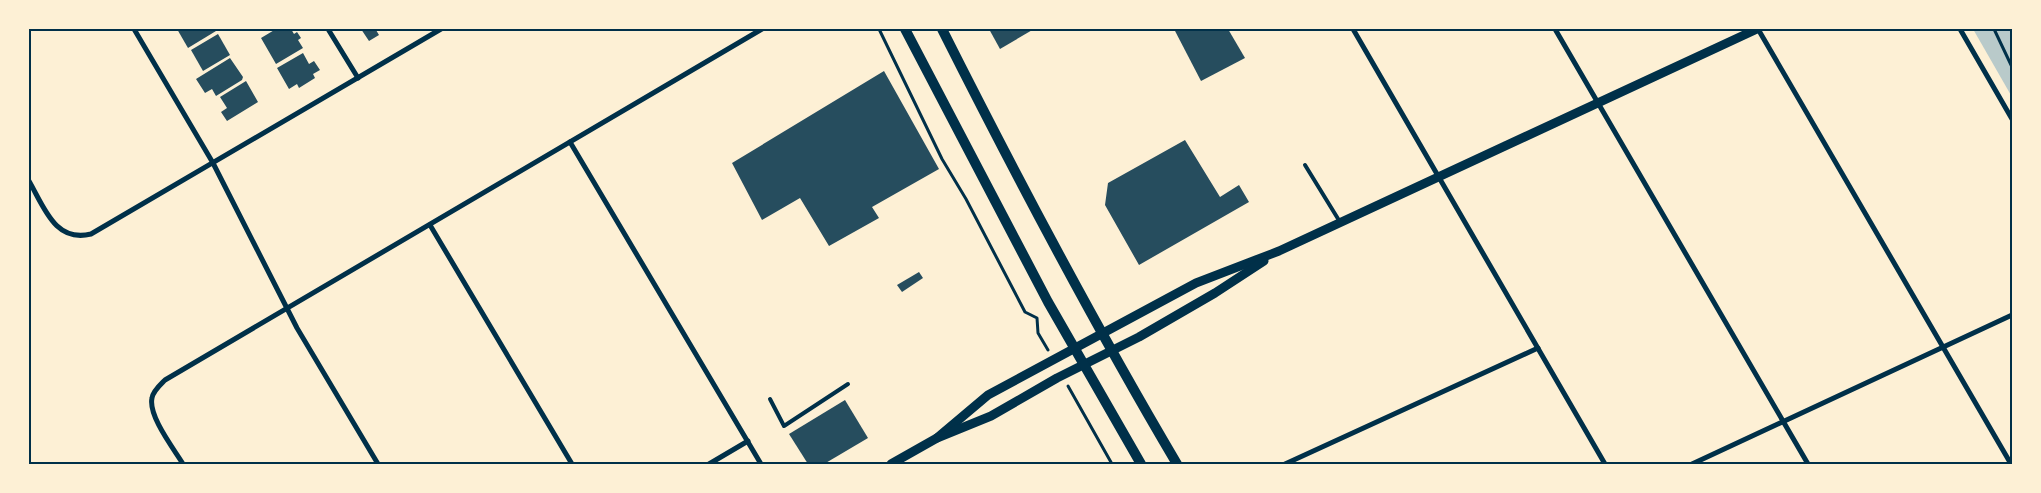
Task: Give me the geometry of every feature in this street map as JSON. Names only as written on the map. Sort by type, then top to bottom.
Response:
[{"type":"main road","points":[[906,29],[1014,238],[1141,464]]},
{"type":"main road","points":[[942,29],[1013,171],[1112,351],[1177,464]]},
{"type":"street","points":[[134,29],[213,163],[287,308],[378,464]]},
{"type":"street","points":[[328,29],[358,78]]},
{"type":"street","points":[[29,181],[58,228],[67,234],[81,237],[91,234],[442,29]]},
{"type":"street","points":[[183,464],[154,415],[151,404],[152,396],[165,380],[762,29]]},
{"type":"street","points":[[1353,29],[1605,464]]},
{"type":"street","points":[[1555,29],[1808,464]]},
{"type":"street","points":[[938,438],[988,395],[1196,282],[1279,251],[1758,29],[2011,464]]},
{"type":"street","points":[[1960,29],[2012,119]]},
{"type":"street","points":[[570,142],[761,464]]},
{"type":"street","points":[[430,225],[572,464]]},
{"type":"street","points":[[891,464],[938,438],[991,416],[1139,337],[1279,251]]},
{"type":"street","points":[[1692,464],[2012,315]]},
{"type":"street","points":[[1285,464],[1538,348]]},
{"type":"street","points":[[709,464],[748,441]]},
{"type":"lane","points":[[1305,165],[1340,222]]},
{"type":"lane","points":[[770,399],[784,426],[848,384]]},
{"type":"path","points":[[879,29],[942,159],[966,199],[1025,312],[1037,318],[1038,333]]},
{"type":"path","points":[[1994,29],[2012,67]]},
{"type":"path","points":[[1077,402],[1112,464]]},
{"type":"shaded area","points":[[1973,29],[2012,29],[2012,97]]},
{"type":"building","points":[[177,29],[214,29],[216,31],[188,48]]},
{"type":"building","points":[[276,29],[291,29],[294,34],[297,32],[301,38],[298,40],[303,48],[276,64],[261,38]]},
{"type":"building","points":[[361,29],[378,29],[376,30],[379,35],[369,41]]},
{"type":"building","points":[[989,29],[1034,29],[1000,49]]},
{"type":"building","points":[[1174,29],[1228,29],[1245,58],[1201,81]]},
{"type":"building","points":[[218,34],[230,55],[203,71],[191,50]]},
{"type":"building","points":[[303,53],[309,64],[314,61],[320,70],[313,74],[315,78],[299,88],[297,84],[289,89],[277,68]]},
{"type":"building","points":[[230,58],[243,77],[242,80],[216,96],[212,89],[205,93],[196,79]]},
{"type":"building","points":[[884,71],[939,169],[872,207],[879,218],[829,246],[800,198],[762,220],[732,163]]},
{"type":"building","points":[[246,81],[258,102],[227,121],[221,112],[227,108],[220,97]]},
{"type":"building","points":[[1185,140],[1220,197],[1239,185],[1249,202],[1139,265],[1105,205],[1108,183]]},
{"type":"building","points":[[919,272],[923,278],[902,292],[897,285]]},
{"type":"building","points":[[845,400],[868,438],[824,464],[808,464],[789,434]]}]
